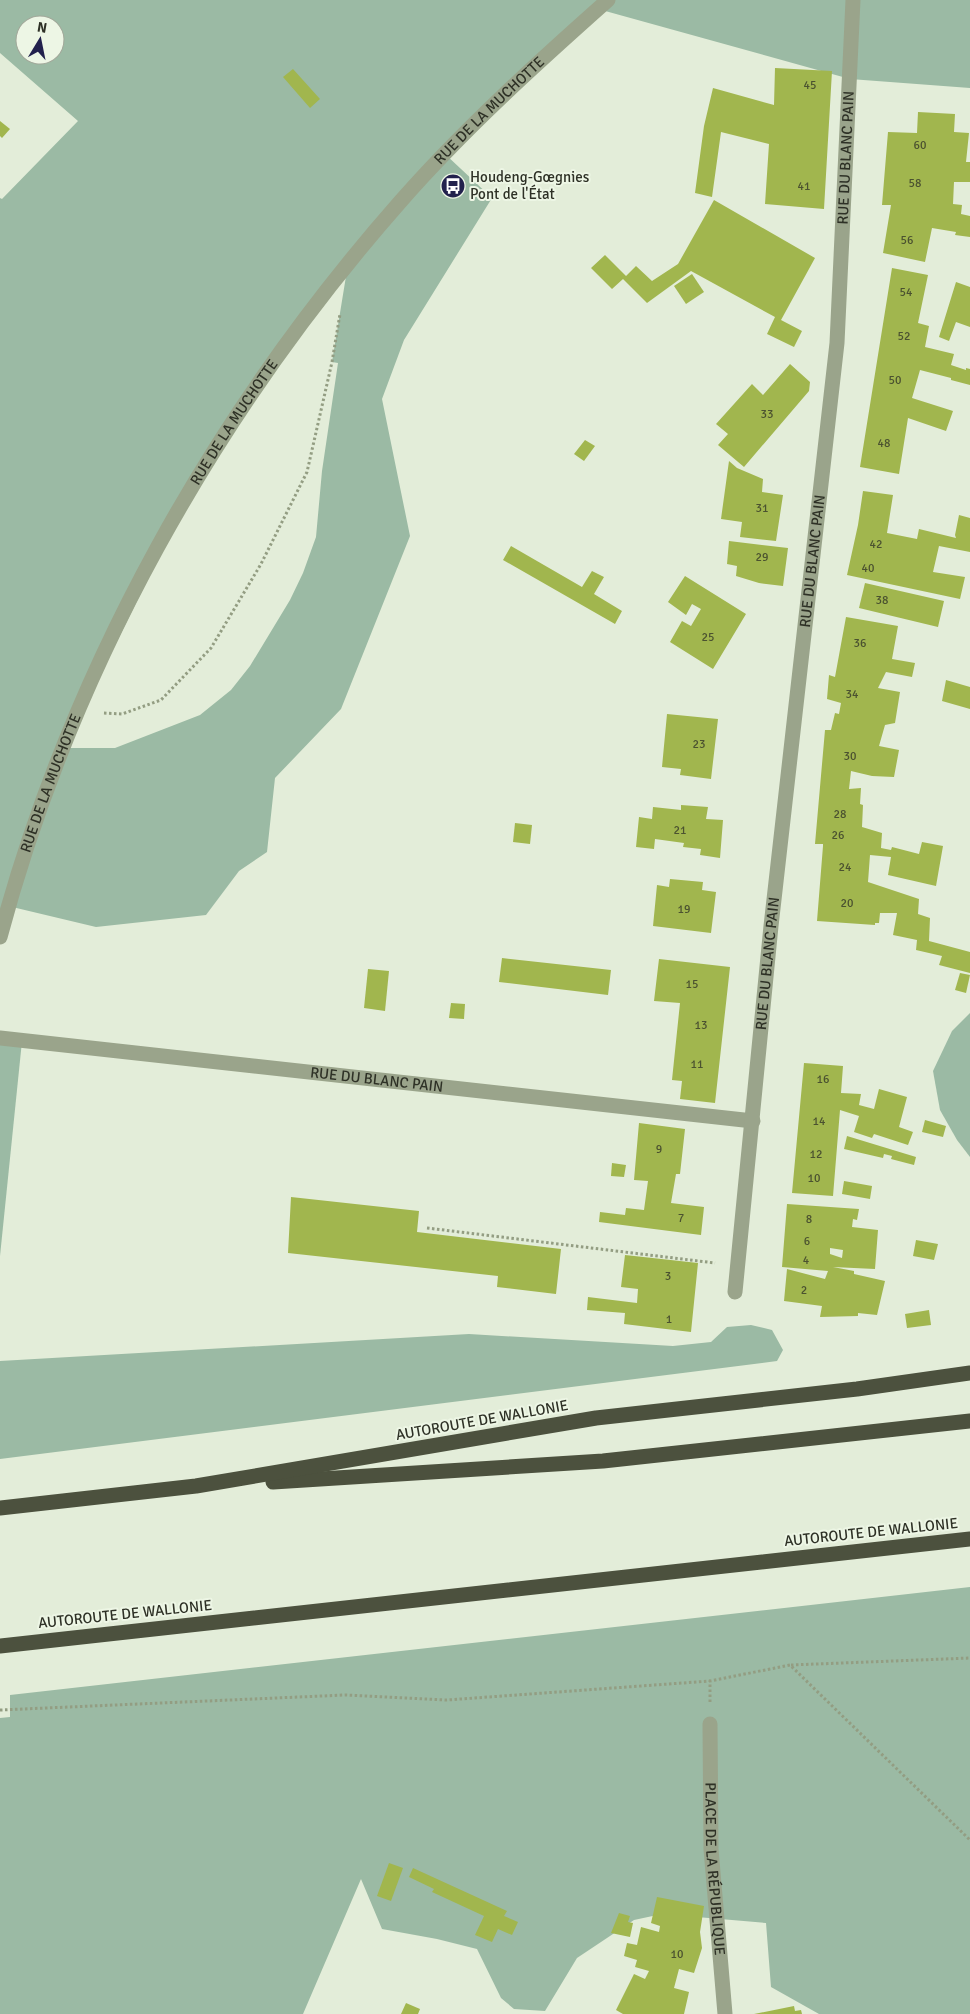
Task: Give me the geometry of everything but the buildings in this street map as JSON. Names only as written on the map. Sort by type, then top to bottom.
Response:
[{"type":"highway","name":"AUTOROUTE DE WALLONIE","points":[[0,1508],[196,1486],[596,1418],[857,1389],[970,1373]]},
{"type":"highway","points":[[196,1486],[603,1461],[970,1421]]},
{"type":"highway","name":"AUTOROUTE DE WALLONIE","points":[[0,1646],[970,1539]]},
{"type":"street","name":"RUE DE LA MUCHOTTE","points":[[0,937],[31,834],[96,670],[165,534],[200,474],[270,366],[348,262],[401,201],[509,88],[608,0]]},
{"type":"street","name":"RUE DU BLANC PAIN","points":[[735,1292],[771,926],[837,343],[853,0]]},
{"type":"street","name":"RUE DU BLANC PAIN","points":[[0,1038],[753,1121]]},
{"type":"street","name":"PLACE DE LA RÉPUBLIQUE","points":[[710,1724],[711,1849],[725,2014]]},
{"type":"path","points":[[78,712],[122,714],[161,700],[211,648],[261,564],[306,472],[332,362],[342,306]]},
{"type":"path","points":[[427,1228],[737,1266]]},
{"type":"path","points":[[0,1710],[345,1694],[447,1700],[710,1681],[790,1665],[970,1658]]},
{"type":"path","points":[[790,1665],[970,1840]]},
{"type":"path","points":[[710,1681],[710,1724]]},
{"type":"green space","points":[[0,0],[970,0],[970,88],[850,79],[598,9],[445,154],[492,198],[404,340],[382,399],[410,536],[341,709],[275,778],[267,852],[239,871],[206,915],[96,927],[8,906],[0,937],[0,198],[2,199],[78,121],[0,53]],"holes":[[[348,264],[332,362],[338,363],[322,471],[316,537],[303,573],[290,600],[250,666],[231,690],[200,715],[115,748],[64,748],[200,474]]]},
{"type":"green space","points":[[970,1013],[970,1157],[957,1140],[940,1110],[933,1071],[952,1031]]},
{"type":"green space","points":[[0,1038],[22,1041],[0,1256]]},
{"type":"green space","points":[[751,1325],[772,1330],[783,1350],[777,1361],[0,1459],[0,1361],[469,1334],[673,1346],[711,1342],[727,1327]]},
{"type":"green space","points":[[970,1587],[970,2014],[819,2014],[771,1987],[766,1923],[662,1914],[634,1920],[577,1958],[545,2011],[514,2009],[501,1998],[477,1949],[437,1939],[382,1929],[361,1879],[303,2014],[0,2014],[0,1718],[10,1717],[10,1695]]},
{"type":"place","name":"Houdeng-Gœgnies Pont de l'État","points":[[453,186]]}]
